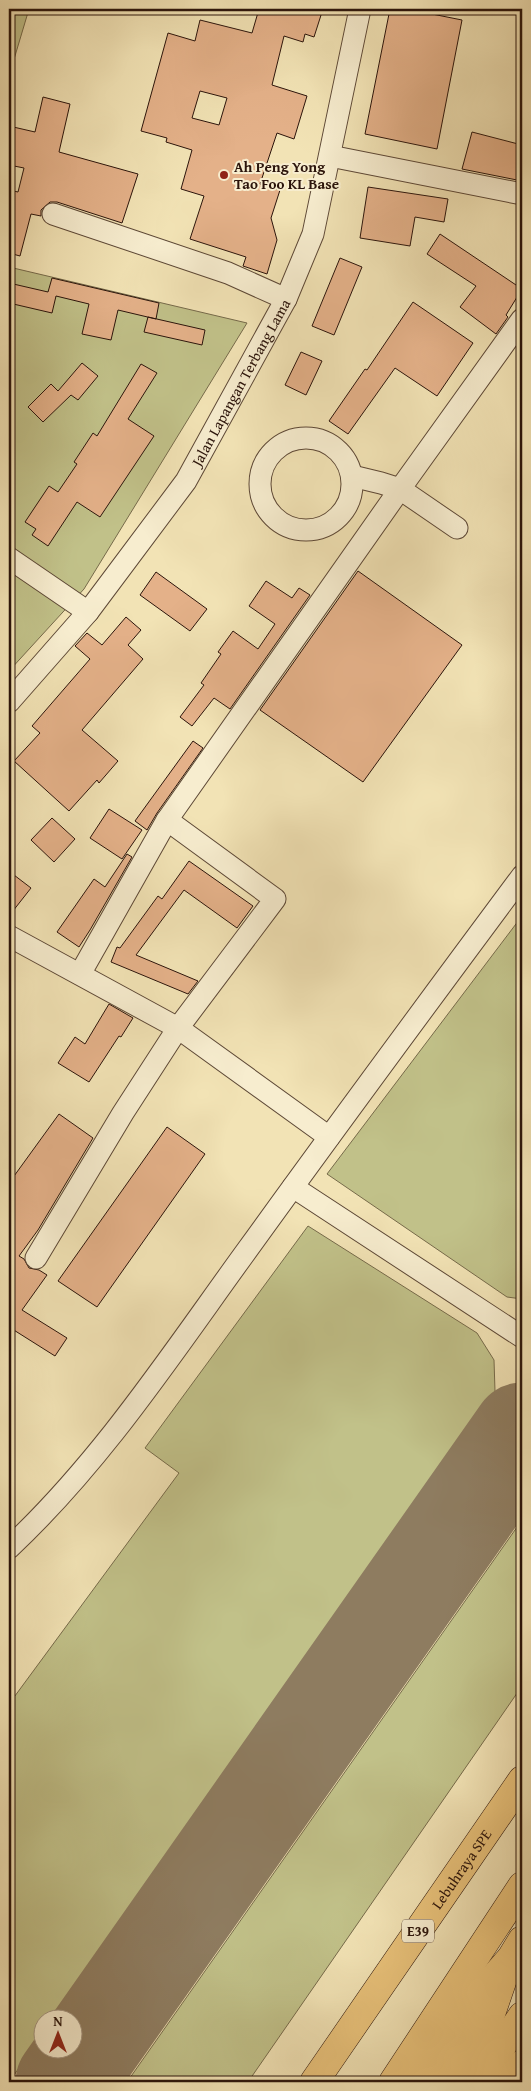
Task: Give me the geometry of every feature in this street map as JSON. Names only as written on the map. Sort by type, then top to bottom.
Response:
[{"type":"highway","name":"Lebuhraya SPE","points":[[314,2082],[522,1780]]},
{"type":"highway","name":"Lebuhraya SPE","points":[[326,2082],[522,1798]]},
{"type":"highway","points":[[393,2082],[522,1886]]},
{"type":"highway","points":[[419,2082],[478,1996],[516,1949]]},
{"type":"highway","points":[[448,2082],[491,2014],[516,1949]]},
{"type":"highway","points":[[478,2082],[522,2016]]},
{"type":"highway","points":[[509,2082],[522,2064]]},
{"type":"street","name":"Jalan Lapangan Terbang Lama","points":[[9,702],[88,612],[186,481],[286,299],[313,234],[360,9]]},
{"type":"street","points":[[330,156],[522,194]]},
{"type":"street","points":[[53,214],[228,273],[286,299]]},
{"type":"street","points":[[80,974],[167,820],[522,319]]},
{"type":"street","points":[[313,438],[328,443],[341,453],[352,476],[351,497],[345,509],[334,521],[321,528],[305,530],[292,528],[278,520],[270,512],[262,498],[261,476],[265,464],[274,451],[282,445],[297,439],[313,438]]},
{"type":"street","points":[[352,476],[381,482],[400,489],[457,528]]},
{"type":"street","points":[[9,558],[88,612]]},
{"type":"street","points":[[36,1258],[123,1113],[178,1028],[275,898],[167,820]]},
{"type":"street","points":[[9,1548],[35,1524],[121,1424],[329,1137],[522,876]]},
{"type":"street","points":[[9,936],[178,1028],[329,1137]]},
{"type":"street","points":[[293,1187],[522,1337]]},
{"type":"green space","points":[[9,9],[29,9],[9,76]]},
{"type":"green space","points":[[9,267],[247,323],[84,589],[9,671]]},
{"type":"green space","points":[[522,916],[522,1299],[507,1297],[327,1174]]},
{"type":"green space","points":[[308,1226],[477,1333],[494,1360],[495,1391],[62,2008],[32,2008],[32,2050],[9,2082],[9,1704],[179,1473],[145,1448]]},
{"type":"green space","points":[[522,1520],[522,1686],[248,2082],[127,2082]]},
{"type":"building","points":[[259,9],[310,9],[322,12],[314,37],[305,34],[303,42],[284,36],[272,85],[307,96],[294,139],[277,133],[260,184],[280,190],[271,218],[277,240],[267,274],[243,266],[246,257],[190,239],[204,196],[181,189],[192,150],[166,142],[167,138],[141,131],[168,33],[195,41],[200,20],[252,33]],"holes":[[[200,91],[227,98],[219,125],[192,118]]]},
{"type":"building","points":[[390,9],[407,9],[462,20],[437,149],[365,134]]},
{"type":"building","points":[[43,97],[70,104],[59,152],[138,174],[122,223],[57,202],[50,202],[41,210],[41,216],[31,214],[20,256],[9,253],[9,190],[18,192],[24,168],[9,165],[9,126],[35,132]]},
{"type":"building","points":[[472,132],[522,145],[522,181],[462,169]]},
{"type":"building","points":[[368,187],[448,199],[444,222],[415,217],[410,246],[360,238]]},
{"type":"building","points":[[440,234],[522,289],[506,315],[508,317],[496,334],[460,307],[476,286],[427,254]]},
{"type":"building","points":[[340,258],[362,267],[334,335],[312,326]]},
{"type":"building","points":[[52,278],[159,303],[156,319],[118,310],[111,340],[82,334],[89,304],[56,296],[52,313],[9,303],[9,283],[48,292]]},
{"type":"building","points":[[413,302],[473,343],[437,396],[395,368],[348,434],[329,421],[365,369],[367,370]]},
{"type":"building","points":[[148,317],[205,330],[202,345],[144,332]]},
{"type":"building","points":[[301,352],[322,361],[306,395],[285,385]]},
{"type":"building","points":[[82,363],[98,376],[78,400],[71,395],[43,422],[28,407],[51,384],[58,391]]},
{"type":"building","points":[[141,364],[157,373],[128,419],[154,436],[100,517],[77,502],[48,546],[32,535],[36,529],[25,522],[49,486],[58,492],[77,464],[74,462],[93,433],[97,436]]},
{"type":"building","points":[[358,571],[462,645],[363,782],[260,710]]},
{"type":"building","points":[[156,572],[207,609],[190,631],[140,595]]},
{"type":"building","points":[[266,581],[292,598],[299,588],[310,595],[230,709],[214,698],[192,726],[180,717],[204,685],[201,683],[221,654],[218,652],[233,631],[258,649],[275,624],[249,606]]},
{"type":"building","points":[[126,617],[141,630],[128,645],[143,659],[82,730],[118,761],[99,783],[97,780],[69,811],[14,761],[40,733],[32,726],[90,659],[75,646],[87,633],[102,645]]},
{"type":"building","points":[[193,741],[203,748],[147,830],[135,821]]},
{"type":"building","points":[[109,809],[142,830],[122,859],[90,838]]},
{"type":"building","points":[[52,818],[75,839],[54,862],[31,840]]},
{"type":"building","points":[[127,854],[132,857],[79,947],[57,932],[94,879],[105,887]]},
{"type":"building","points":[[189,861],[253,906],[237,928],[184,890],[136,955],[198,981],[188,994],[111,962],[117,947],[120,948],[158,896],[162,899]]},
{"type":"building","points":[[14,875],[31,888],[9,916],[9,882]]},
{"type":"building","points":[[109,1004],[133,1018],[89,1082],[58,1063],[75,1037],[85,1044]]},
{"type":"building","points":[[59,1114],[93,1138],[38,1230],[19,1256],[24,1259],[29,1268],[39,1270],[47,1275],[22,1310],[67,1338],[55,1356],[9,1327],[9,1183]]},
{"type":"building","points":[[167,1127],[205,1154],[97,1307],[58,1281]]},
{"type":"runway","points":[[65,2082],[522,1432]]},
{"type":"place","name":"Ah Peng Yong Tao Foo KL Base","points":[[224,175]]}]
